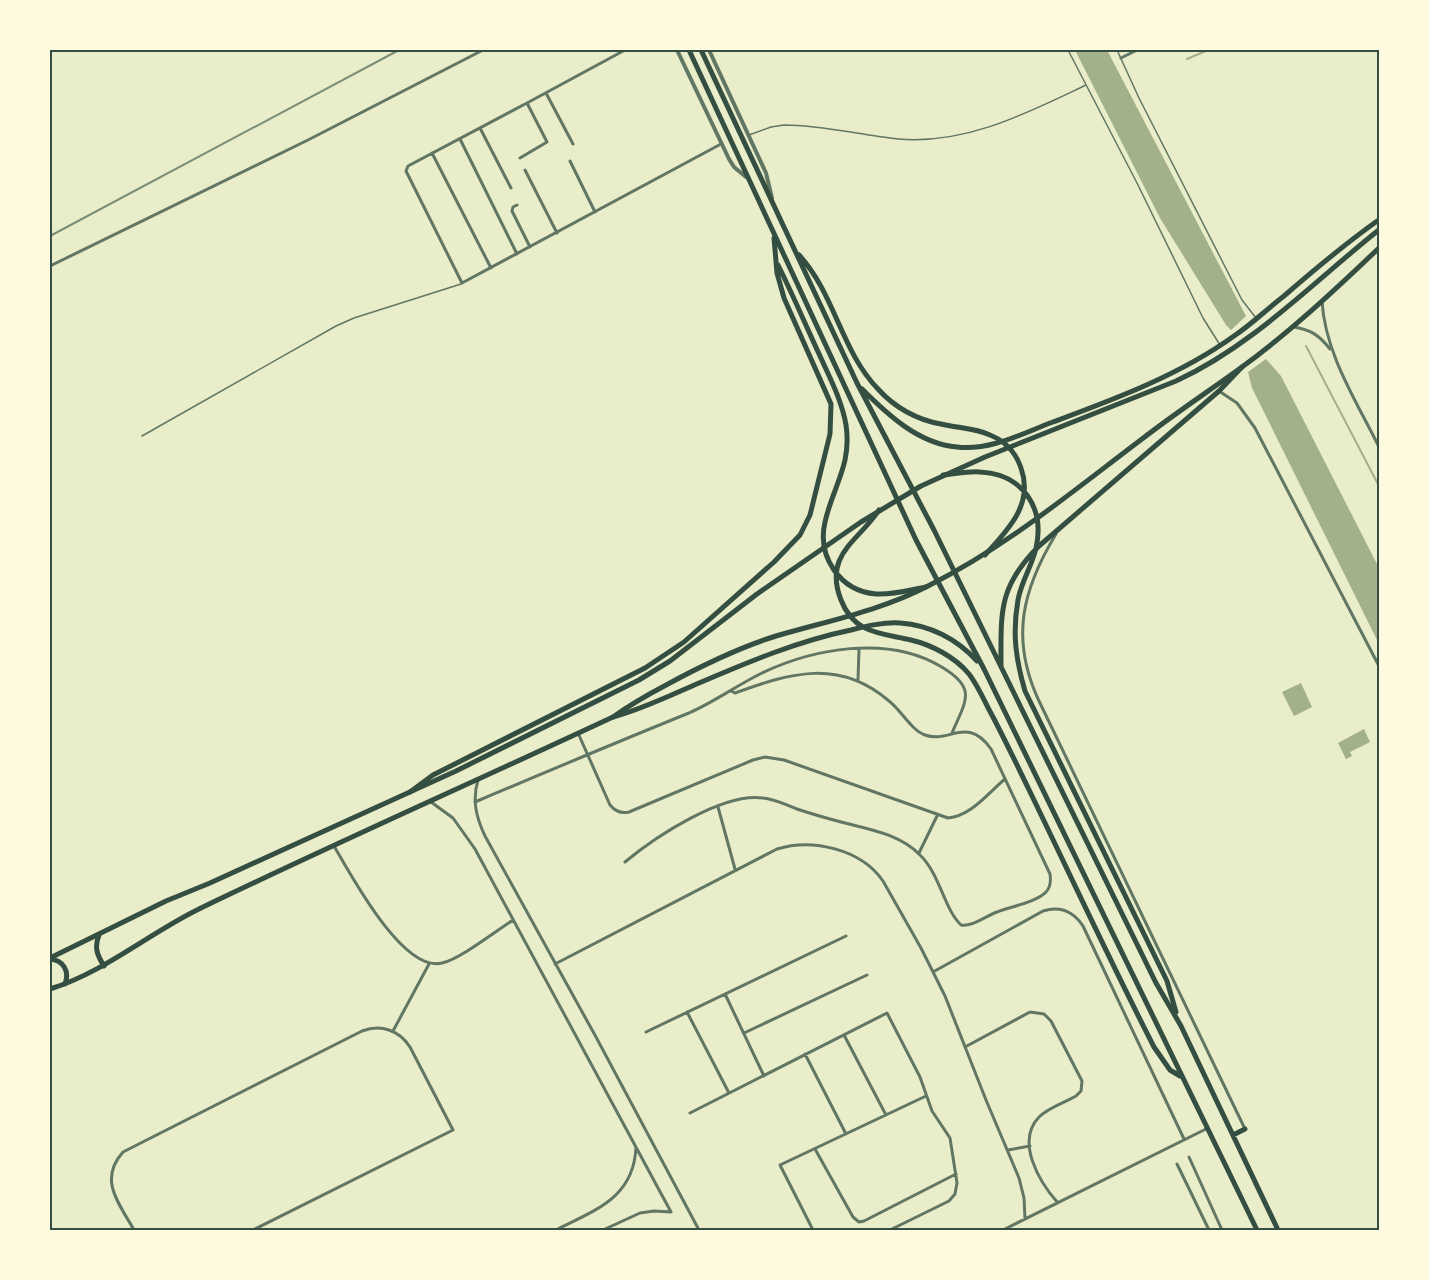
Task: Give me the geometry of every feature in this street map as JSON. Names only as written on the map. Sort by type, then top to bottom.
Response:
[{"type":"highway","points":[[689,50],[916,540],[984,669],[1180,1076],[1257,1230]]},
{"type":"highway","points":[[701,50],[857,383],[934,530],[1156,983],[1176,1017],[1278,1230]]},
{"type":"highway","points":[[857,383],[891,417],[940,444],[972,448],[1004,441],[1112,400],[1207,354],[1257,319],[1346,243],[1380,219]]},
{"type":"highway","points":[[50,959],[166,901],[410,792],[599,702],[670,661],[757,594],[879,510],[943,475],[1204,369],[1272,320],[1380,229]]},
{"type":"highway","points":[[410,792],[433,775],[636,673],[665,655],[752,582],[800,535],[810,514],[830,434],[832,414],[828,394],[784,298],[776,261],[774,234]]},
{"type":"highway","points":[[614,717],[633,704],[729,653],[758,642],[863,612],[926,587],[985,555],[1019,532],[1176,413],[1242,367],[1380,248]]},
{"type":"highway","points":[[795,251],[820,283],[855,357],[874,385],[900,407],[924,420],[993,436],[1009,448],[1015,456],[1023,474],[1023,503],[1010,527],[985,555]]},
{"type":"highway","points":[[776,261],[842,404],[847,441],[842,477],[828,512],[823,533],[830,564],[851,586],[869,593],[889,594],[926,587]]},
{"type":"highway","points":[[1001,668],[1001,612],[1011,580],[1021,564],[1219,391],[1242,367]]},
{"type":"highway","points":[[943,475],[979,472],[1006,478],[1026,492],[1036,511],[1039,533],[1036,551],[1018,597],[1015,650],[1025,692],[1167,981],[1176,1017]]},
{"type":"highway","points":[[879,510],[851,540],[842,556],[837,583],[844,606],[853,619],[873,633],[922,643],[951,658],[967,672],[976,684],[1154,1047],[1170,1070],[1180,1076]]},
{"type":"highway","points":[[50,989],[104,966],[173,922],[333,845],[614,717],[761,658],[830,634],[874,624],[899,623],[936,631],[966,650],[984,669]]},
{"type":"highway","points":[[99,935],[96,949],[104,966]]},
{"type":"highway","points":[[50,959],[57,960],[66,968],[65,984]]},
{"type":"highway","points":[[1233,1136],[1245,1129]]},
{"type":"street","points":[[50,266],[255,167],[483,50]]},
{"type":"street","points":[[625,50],[408,166],[406,171],[462,283],[721,144]]},
{"type":"street","points":[[677,50],[721,144],[734,166],[747,177]]},
{"type":"street","points":[[709,50],[766,173],[772,199]]},
{"type":"street","points":[[1121,58],[1137,50]]},
{"type":"street","points":[[546,93],[573,144]]},
{"type":"street","points":[[520,158],[547,142],[527,104]]},
{"type":"street","points":[[480,128],[511,188]]},
{"type":"street","points":[[460,139],[517,254]]},
{"type":"street","points":[[432,153],[491,268]]},
{"type":"street","points":[[570,161],[595,212]]},
{"type":"street","points":[[525,170],[557,233]]},
{"type":"street","points":[[517,205],[512,211],[530,247]]},
{"type":"street","points":[[1322,299],[1323,314],[1332,351],[1380,449]]},
{"type":"street","points":[[1292,326],[1308,329],[1317,334],[1332,351]]},
{"type":"street","points":[[1219,391],[1237,404],[1256,429],[1380,668]]},
{"type":"street","points":[[1060,528],[1036,569],[1026,597],[1022,642],[1027,673],[1245,1129]]},
{"type":"street","points":[[858,680],[859,649]]},
{"type":"street","points":[[474,802],[691,712],[762,673],[786,663],[822,653],[883,649],[906,653],[936,663],[952,673],[965,687],[967,694],[952,733]]},
{"type":"street","points":[[626,862],[666,831],[718,807],[748,797],[770,799],[891,837],[906,844],[919,853],[930,866],[961,925],[968,925],[1045,893],[1050,886],[1050,874],[991,749],[985,741],[971,734],[952,733],[937,737],[921,733],[888,699],[858,680],[836,674],[802,673],[779,677],[734,693],[731,691]]},
{"type":"street","points":[[579,733],[610,805],[619,812],[629,812],[753,760],[765,758],[784,760],[948,818],[963,814],[1005,778]]},
{"type":"street","points":[[478,780],[474,802],[485,836],[699,1230]]},
{"type":"street","points":[[430,801],[442,808],[458,823],[487,869],[671,1212],[640,1213],[603,1230]]},
{"type":"street","points":[[718,807],[735,870]]},
{"type":"street","points":[[919,853],[937,816]]},
{"type":"street","points":[[333,845],[381,921],[416,958],[429,964],[448,962],[513,920]]},
{"type":"street","points":[[555,964],[777,849],[794,845],[819,846],[858,858],[879,875],[933,972],[1008,1150],[1022,1188],[1025,1219]]},
{"type":"street","points":[[933,972],[1043,911],[1056,909],[1074,915],[1083,926],[1184,1139]]},
{"type":"street","points":[[646,1032],[846,936]]},
{"type":"street","points":[[393,1031],[429,964]]},
{"type":"street","points":[[744,1034],[867,975]]},
{"type":"street","points":[[725,994],[764,1076]]},
{"type":"street","points":[[687,1012],[729,1093]]},
{"type":"street","points":[[964,1047],[1030,1012],[1044,1014],[1051,1021],[1081,1078],[1082,1088],[1076,1096],[1039,1117],[1030,1132],[1030,1146],[1038,1173],[1058,1203]]},
{"type":"street","points":[[690,1113],[887,1013],[920,1077],[935,1116],[951,1138],[956,1174],[956,1190],[949,1201],[890,1230]]},
{"type":"street","points":[[134,1230],[114,1194],[112,1185],[113,1167],[123,1152],[362,1031],[374,1028],[393,1031],[410,1047],[453,1130],[253,1230]]},
{"type":"street","points":[[844,1035],[886,1115]]},
{"type":"street","points":[[806,1054],[846,1134]]},
{"type":"street","points":[[813,1230],[780,1165],[926,1096]]},
{"type":"street","points":[[1003,1230],[1208,1128]]},
{"type":"street","points":[[556,1230],[603,1206],[619,1193],[634,1166],[636,1145]]},
{"type":"street","points":[[1008,1150],[1030,1146]]},
{"type":"street","points":[[815,1149],[853,1217],[859,1222],[956,1174]]},
{"type":"street","points":[[1189,1157],[1222,1230]]},
{"type":"street","points":[[1177,1164],[1209,1230]]},
{"type":"lane","points":[[1068,50],[1203,318],[1221,345]]},
{"type":"lane","points":[[1117,50],[1242,300],[1257,319]]},
{"type":"lane","points":[[748,136],[771,127],[784,125],[900,139],[960,134],[994,126],[1021,116],[1086,85]]},
{"type":"lane","points":[[142,436],[336,326],[462,283]]},
{"type":"shaded area","points":[[1075,50],[1107,50],[1246,316],[1231,330],[1160,218]]},
{"type":"shaded area","points":[[1266,359],[1281,376],[1379,568],[1379,644],[1252,388],[1248,372]]},
{"type":"shaded area","points":[[1301,683],[1312,707],[1294,716],[1282,692]]},
{"type":"shaded area","points":[[1364,729],[1370,742],[1350,752],[1352,756],[1346,759],[1338,743]]},
{"type":"waterway","points":[[1187,59],[1208,50]]},
{"type":"waterway","points":[[1306,346],[1380,488]]},
{"type":"railway","points":[[50,236],[399,50]]}]
